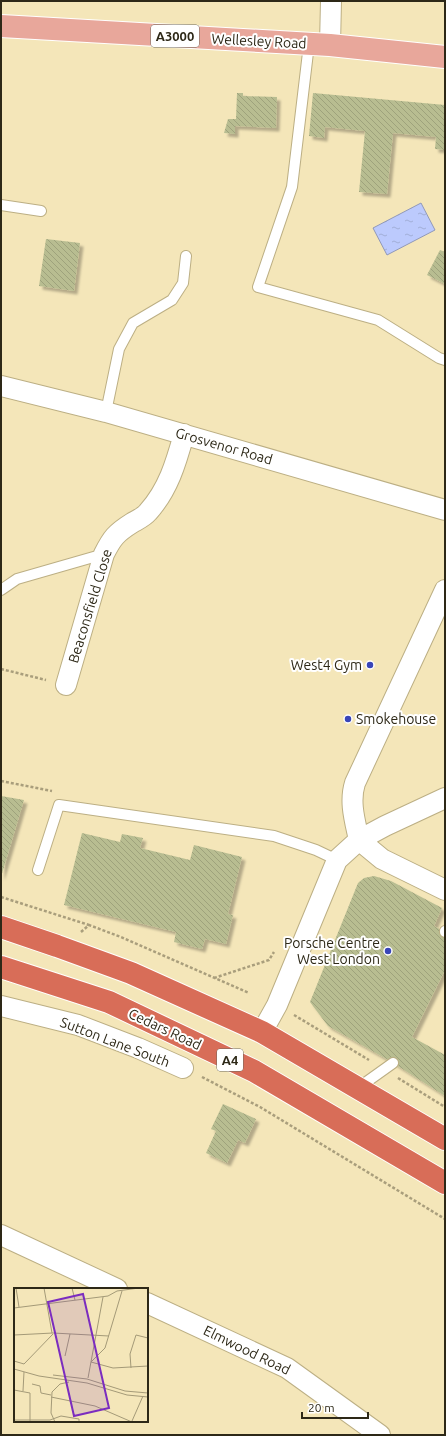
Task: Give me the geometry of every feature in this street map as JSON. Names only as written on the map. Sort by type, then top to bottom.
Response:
[{"type":"highway","points":[[1,928],[57,946],[131,973],[262,1032],[445,1139]]},
{"type":"highway","name":"Cedars Road","points":[[1,967],[109,1002],[254,1071],[445,1182]]},
{"type":"main road","name":"Wellesley Road","points":[[1,26],[320,45],[445,57]]},
{"type":"street","points":[[320,45],[331,1]]},
{"type":"street","name":"Grosvenor Road","points":[[1,386],[106,412],[445,510]]},
{"type":"street","name":"Beaconsfield Close","points":[[66,684],[104,554],[111,540],[123,528],[147,514],[166,488],[176,462],[184,434]]},
{"type":"street","points":[[445,590],[352,792],[352,805],[359,840],[382,859],[445,890]]},
{"type":"street","points":[[262,1032],[277,1005],[337,860],[359,840],[445,798]]},
{"type":"street","name":"Sutton Lane South","points":[[1,1006],[78,1025],[138,1048],[183,1068]]},
{"type":"street","points":[[1,1235],[115,1288]]},
{"type":"street","name":"Elmwood Road","points":[[148,1303],[287,1368],[380,1435]]},
{"type":"lane","points":[[320,45],[292,187],[258,287],[378,320],[439,358],[445,360]]},
{"type":"lane","points":[[1,205],[41,211]]},
{"type":"lane","points":[[106,412],[119,349],[133,323],[172,300],[183,283],[186,256]]},
{"type":"lane","points":[[1,590],[17,579],[104,554]]},
{"type":"lane","points":[[38,870],[59,805],[274,836],[316,850],[337,860]]},
{"type":"lane","points":[[358,1088],[393,1063]]},
{"type":"path","points":[[1,669],[66,684]]},
{"type":"path","points":[[1,897],[89,925],[121,937],[250,993]]},
{"type":"path","points":[[79,933],[89,925]]},
{"type":"path","points":[[214,978],[269,960],[276,950]]},
{"type":"path","name":"Cedars Road","points":[[183,1068],[218,1084],[260,1107],[445,1219]]},
{"type":"water","points":[[421,203],[435,230],[387,255],[373,228]]},
{"type":"building","points":[[237,93],[243,93],[243,96],[277,97],[276,128],[235,126],[235,134],[224,133],[228,119],[236,119]]},
{"type":"building","points":[[313,93],[445,105],[445,150],[435,149],[436,137],[393,133],[387,194],[359,192],[365,131],[325,127],[324,138],[309,136]]},
{"type":"building","points":[[46,239],[80,243],[74,291],[39,286]]},
{"type":"building","points":[[440,250],[445,252],[445,284],[427,275]]},
{"type":"building","points":[[1,796],[24,800],[1,877]]},
{"type":"building","points":[[82,833],[120,842],[122,834],[143,838],[140,848],[190,860],[194,845],[242,857],[228,914],[233,915],[226,944],[205,939],[202,949],[174,942],[176,932],[64,905]]},
{"type":"building","name":"Porsche Centre West London","points":[[374,876],[391,881],[442,908],[434,926],[445,932],[445,970],[412,1037],[445,1055],[445,1096],[390,1061],[328,1026],[310,1002],[358,883],[364,878]]},
{"type":"building","points":[[223,1104],[256,1119],[245,1143],[238,1140],[227,1163],[206,1153],[216,1131],[211,1129]]},
{"type":"place","name":"West4 Gym","points":[[370,665]]},
{"type":"place","name":"Smokehouse","points":[[348,719]]},
{"type":"place","name":"Porsche Centre West London","points":[[388,951]]}]
